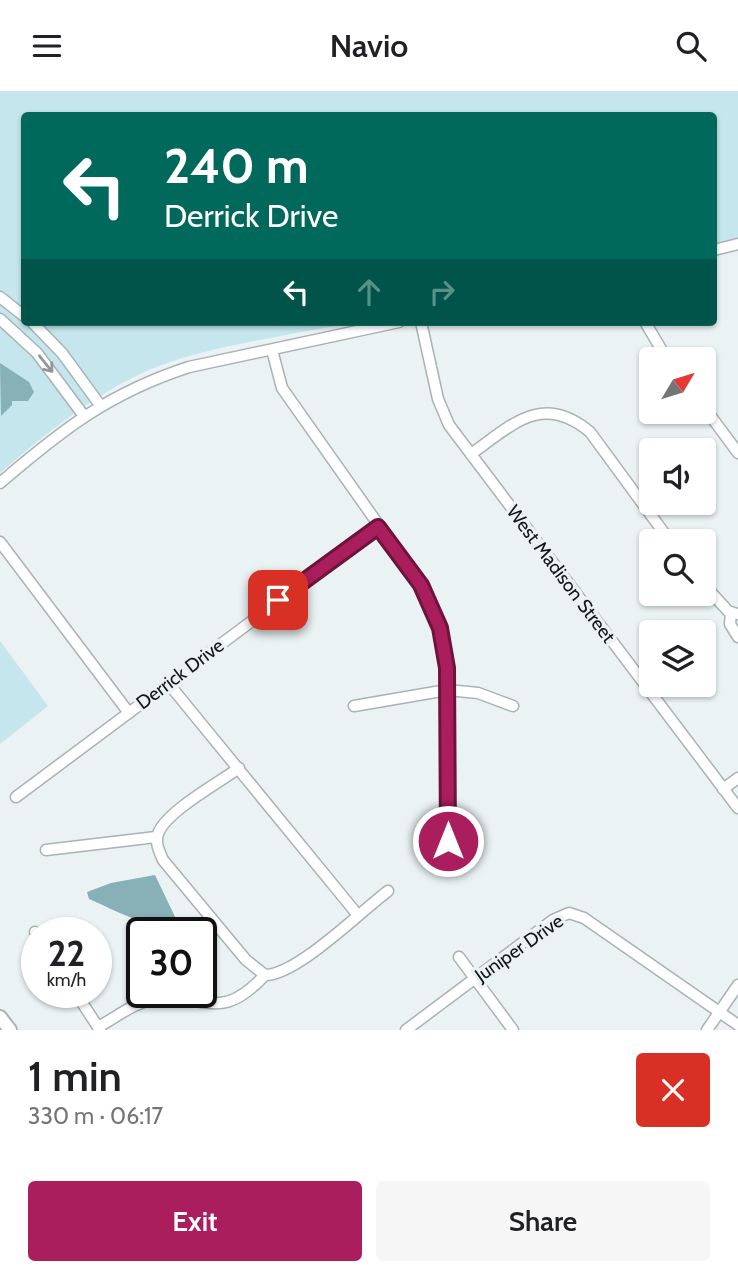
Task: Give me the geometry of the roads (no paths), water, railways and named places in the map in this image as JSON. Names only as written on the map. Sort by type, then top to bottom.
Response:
[{"type":"main road","points":[[0,1017],[10,1030]]},
{"type":"street","points":[[717,249],[738,244]]},
{"type":"street","points":[[0,297],[21,314]]},
{"type":"street","points":[[0,319],[37,353],[84,416]]},
{"type":"street","points":[[36,326],[62,353],[100,405]]},
{"type":"street","points":[[0,483],[84,416],[129,389],[189,367],[380,326]]},
{"type":"street","name":"West Madison Street","points":[[422,326],[442,414],[738,809]]},
{"type":"street","points":[[647,326],[660,347]]},
{"type":"street","points":[[272,349],[282,388],[421,585],[440,628],[447,668],[448,841]]},
{"type":"street","points":[[471,454],[530,415],[560,413],[577,421],[590,432],[661,529]]},
{"type":"street","points":[[716,423],[738,453]]},
{"type":"street","name":"Derrick Drive","points":[[16,797],[378,527]]},
{"type":"street","points":[[0,542],[129,713]]},
{"type":"street","points":[[716,600],[734,613],[730,624],[738,637]]},
{"type":"street","points":[[169,683],[357,914]]},
{"type":"street","points":[[354,706],[447,689],[478,693],[513,706]]},
{"type":"street","points":[[239,768],[168,818],[156,837],[157,849],[163,860],[246,960],[265,975],[277,975],[388,891]]},
{"type":"street","points":[[723,789],[738,778]]},
{"type":"street","points":[[46,850],[156,837]]},
{"type":"street","name":"Juniper Drive","points":[[406,1030],[553,920],[569,913],[584,918],[738,1025]]},
{"type":"street","points":[[458,957],[513,1030]]},
{"type":"street","points":[[85,1008],[99,1029],[145,1001],[235,1001],[247,994],[265,975]]},
{"type":"street","points":[[707,1030],[738,985]]}]
